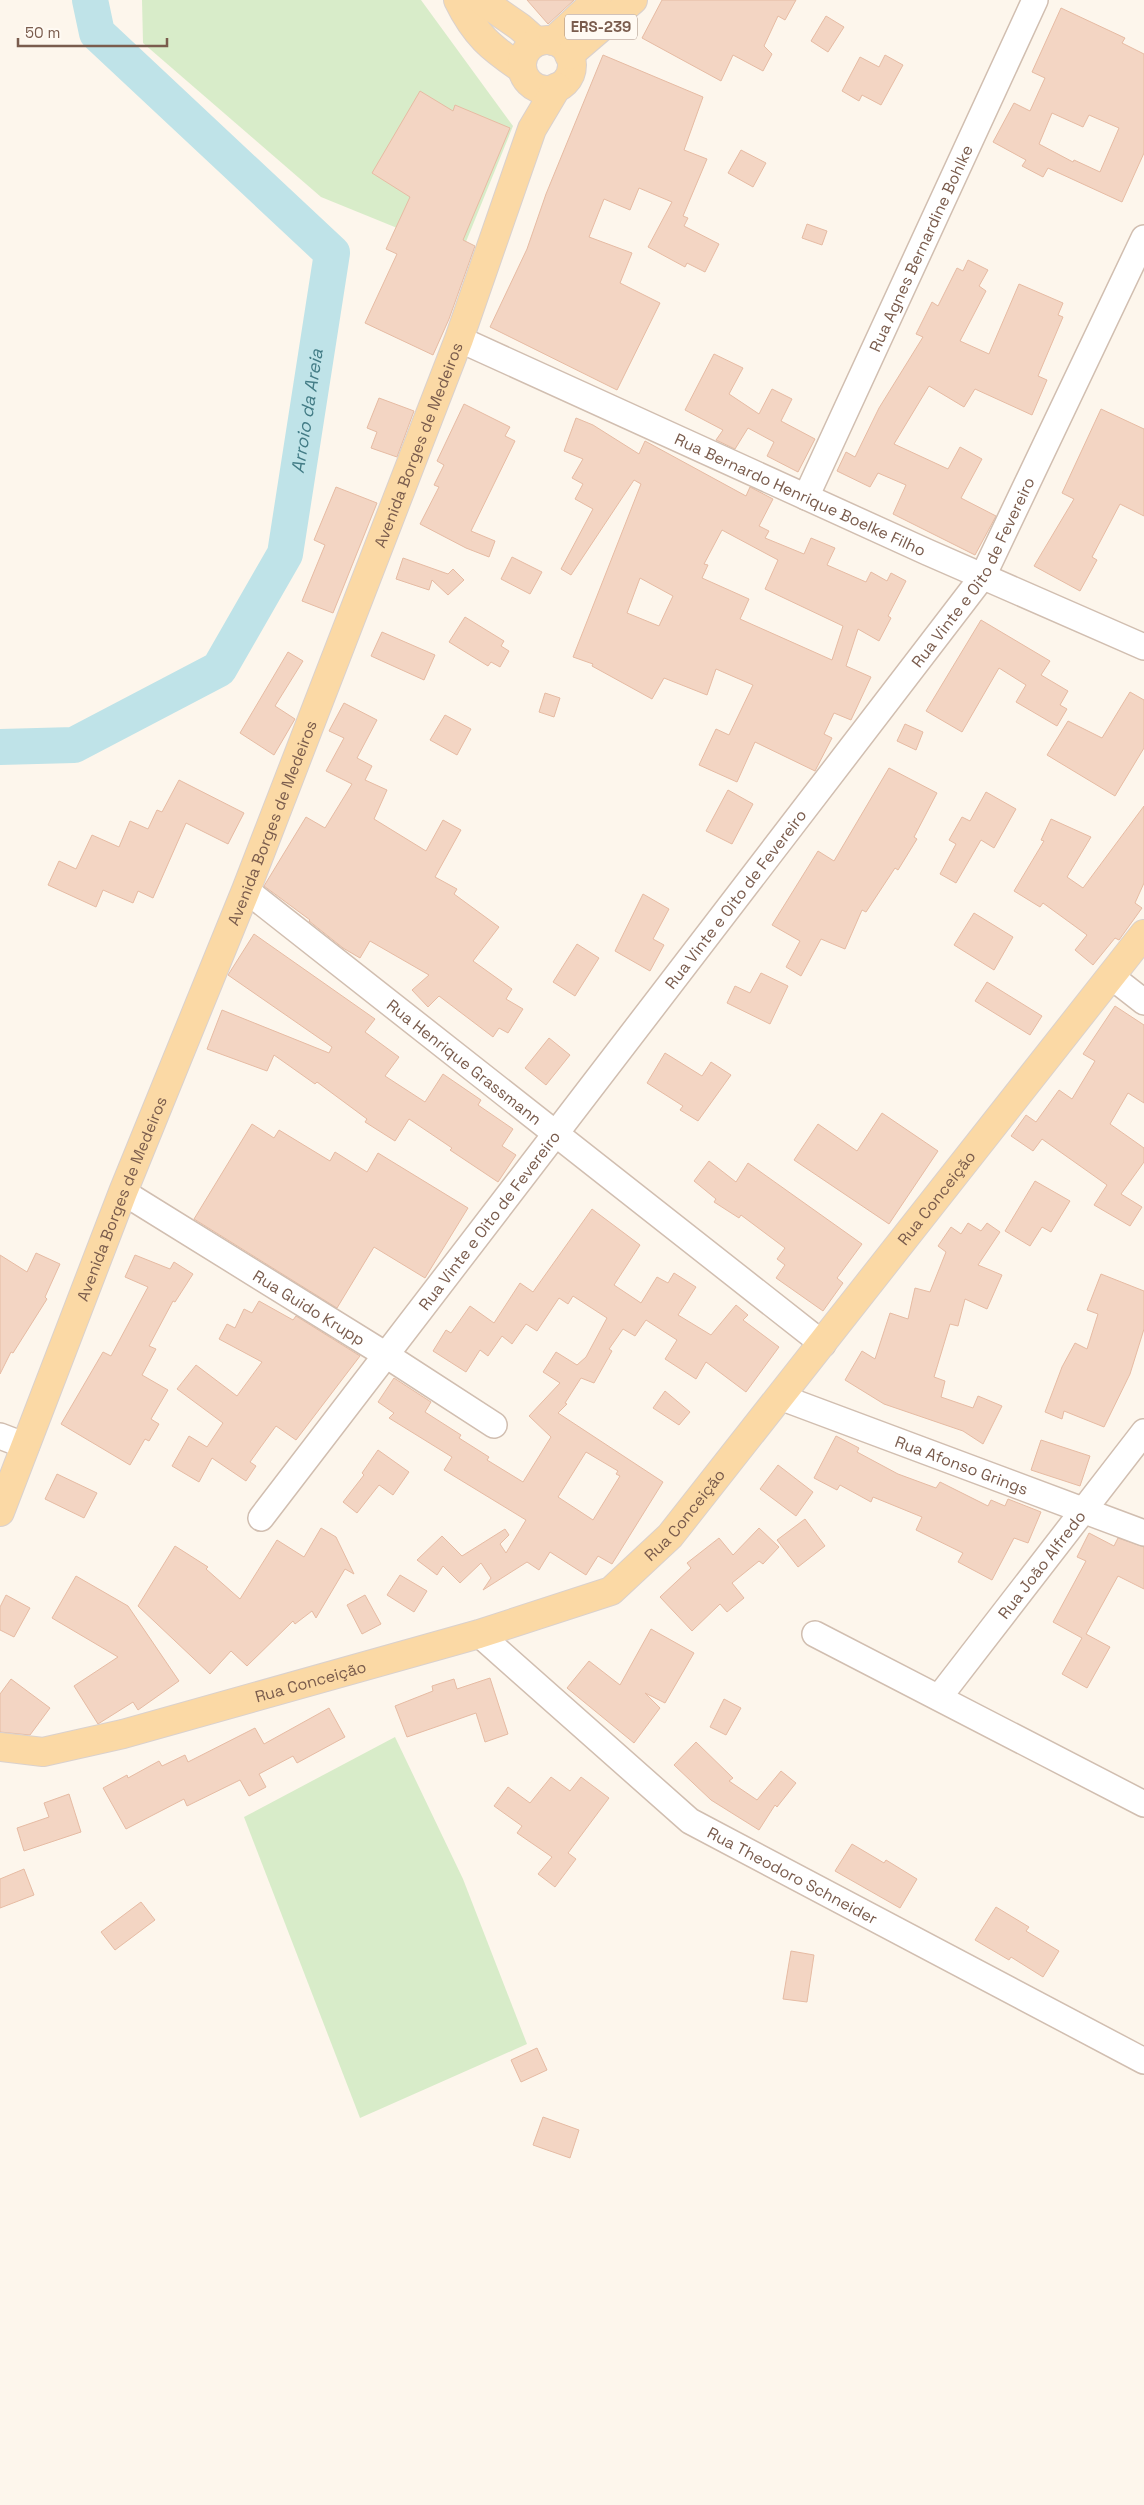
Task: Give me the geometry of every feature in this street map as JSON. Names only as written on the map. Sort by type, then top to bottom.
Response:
[{"type":"main road","points":[[458,0],[484,42],[494,51],[541,89],[558,87]]},
{"type":"main road","points":[[482,0],[520,27],[553,46],[570,74],[558,87],[532,129]]},
{"type":"main road","name":"ERS-239","points":[[553,46],[597,0]]},
{"type":"main road","name":"ERS-239","points":[[553,46],[633,0]]},
{"type":"main road","points":[[532,129],[524,75],[525,52],[553,46]]},
{"type":"main road","name":"Avenida Borges de Medeiros","points":[[0,1512],[123,1192],[246,890],[459,339],[532,129]]},
{"type":"main road","name":"Rua Conceição","points":[[0,1747],[44,1752],[123,1734],[479,1634],[611,1591],[670,1536],[1144,934]]},
{"type":"street","name":"Rua Agnes Bernardine Bohlke","points":[[806,497],[1035,0]]},
{"type":"street","name":"Rua Vinte e Oito de Fevereiro","points":[[261,1518],[983,576],[1144,238]]},
{"type":"street","name":"Rua Bernardo Henrique Boelke Filho","points":[[459,339],[806,497],[1144,647]]},
{"type":"street","name":"Rua Henrique Grassmann","points":[[246,890],[823,1344]]},
{"type":"street","points":[[1112,977],[1144,1002]]},
{"type":"street","name":"Rua Guido Krupp","points":[[123,1192],[494,1424]]},
{"type":"street","name":"Rua Afonso Grings","points":[[780,1397],[1144,1533]]},
{"type":"street","name":"Rua João Alfredo","points":[[940,1696],[1144,1432]]},
{"type":"street","points":[[0,1436],[26,1446]]},
{"type":"street","name":"Rua Theodoro Schneider","points":[[479,1634],[690,1821],[1144,2061]]},
{"type":"street","points":[[815,1634],[940,1696],[1144,1804]]},
{"type":"green space","points":[[142,0],[421,0],[513,126],[461,254],[321,197],[143,43]]},
{"type":"green space","points":[[395,1737],[463,1879],[527,2044],[360,2118],[244,1817]]},
{"type":"building","points":[[527,0],[574,0],[548,24]]},
{"type":"building","points":[[662,0],[796,0],[785,20],[778,16],[764,46],[772,54],[763,71],[733,55],[721,81],[642,38]]},
{"type":"building","points":[[1061,8],[1125,38],[1122,43],[1144,54],[1144,153],[1122,202],[1048,168],[1043,177],[1022,166],[1026,160],[993,142],[1014,103],[1030,111],[1045,78],[1032,72]],"holes":[[[1052,113],[1083,127],[1089,115],[1119,128],[1100,172],[1074,160],[1073,162],[1039,144]]]},
{"type":"building","points":[[826,16],[844,27],[828,52],[811,41]]},
{"type":"building","points":[[603,55],[703,97],[684,150],[707,159],[683,216],[688,218],[684,226],[719,244],[705,272],[687,263],[685,267],[648,247],[672,202],[639,188],[630,210],[604,199],[589,237],[632,253],[620,283],[660,303],[617,390],[490,327],[527,249],[546,194]]},
{"type":"building","points":[[885,55],[903,65],[881,105],[862,95],[859,101],[842,91],[860,57],[879,67]]},
{"type":"building","points":[[420,91],[453,111],[455,105],[510,128],[463,240],[475,246],[449,319],[433,355],[365,323],[397,254],[386,249],[410,197],[372,173]]},
{"type":"building","points":[[741,150],[766,163],[753,187],[728,173]]},
{"type":"building","points":[[807,224],[827,231],[822,245],[802,238]]},
{"type":"building","points":[[968,260],[988,270],[979,286],[986,291],[960,341],[989,354],[1019,284],[1063,303],[1058,315],[1063,317],[1038,376],[1047,380],[1032,415],[975,389],[964,407],[929,386],[894,444],[948,469],[960,447],[982,459],[961,498],[996,516],[975,555],[893,514],[906,485],[878,473],[870,487],[837,471],[846,452],[855,457],[879,408],[923,337],[916,334],[932,302],[938,306],[957,268],[963,271]]},
{"type":"building","points":[[714,354],[743,368],[729,394],[759,414],[772,389],[792,399],[781,421],[815,439],[798,472],[767,456],[774,442],[748,428],[735,449],[716,440],[723,430],[685,410]]},
{"type":"building","points":[[379,398],[414,411],[397,457],[371,448],[377,432],[367,428]]},
{"type":"building","points":[[464,404],[510,427],[505,436],[515,441],[471,531],[495,541],[489,557],[466,548],[420,524],[439,487],[434,485],[444,465],[437,461]]},
{"type":"building","points":[[1101,409],[1144,429],[1144,516],[1120,504],[1092,557],[1097,560],[1080,591],[1034,566],[1074,499],[1062,493]]},
{"type":"building","points":[[576,418],[593,425],[639,454],[645,441],[746,496],[750,487],[773,499],[759,526],[769,531],[765,538],[804,554],[811,538],[835,548],[827,565],[866,582],[871,572],[887,581],[891,573],[906,581],[888,616],[891,618],[879,641],[858,629],[846,666],[871,677],[851,720],[834,713],[824,734],[832,738],[815,771],[755,742],[737,782],[699,765],[716,729],[729,735],[753,685],[716,669],[707,695],[664,678],[652,699],[592,666],[593,664],[573,657],[641,484],[634,480],[571,575],[561,569],[593,509],[575,499],[583,484],[572,478],[583,459],[564,451]],"holes":[[[722,530],[778,560],[765,589],[843,626],[832,660],[740,619],[749,599],[702,578],[708,565],[704,564]],[[640,578],[673,596],[659,626],[627,613]]]},
{"type":"building","points":[[336,487],[377,503],[333,613],[302,601],[325,545],[314,540]]},
{"type":"building","points":[[512,557],[542,572],[530,594],[501,579]]},
{"type":"building","points":[[403,558],[448,574],[453,569],[464,580],[448,595],[432,580],[429,590],[396,579]]},
{"type":"building","points":[[465,617],[504,641],[501,646],[509,651],[500,667],[491,662],[488,666],[449,642]]},
{"type":"building","points":[[981,620],[1050,661],[1041,675],[1068,691],[1060,705],[1067,709],[1057,726],[1016,702],[1026,685],[999,668],[962,732],[926,711]]},
{"type":"building","points":[[382,632],[435,655],[424,680],[371,656]]},
{"type":"building","points":[[288,652],[303,661],[275,706],[295,719],[274,755],[240,733]]},
{"type":"building","points":[[1130,692],[1144,700],[1144,748],[1115,796],[1047,755],[1068,721],[1102,738]]},
{"type":"building","points":[[545,693],[560,698],[554,717],[539,712]]},
{"type":"building","points":[[344,703],[377,720],[357,758],[372,766],[365,780],[387,790],[374,819],[426,851],[443,820],[461,830],[435,877],[457,889],[454,894],[499,927],[473,961],[512,989],[506,999],[523,1009],[508,1033],[499,1028],[493,1037],[439,996],[428,1007],[412,990],[429,975],[370,941],[360,958],[343,948],[310,920],[264,886],[306,817],[325,828],[352,784],[326,771],[344,738],[329,731]]},
{"type":"building","points":[[445,715],[471,729],[457,755],[430,740]]},
{"type":"building","points":[[905,724],[923,732],[916,750],[897,741]]},
{"type":"building","points":[[889,768],[937,793],[914,837],[917,839],[898,870],[895,868],[866,912],[862,910],[845,949],[821,939],[801,976],[786,967],[800,941],[772,925],[818,851],[834,861]]},
{"type":"building","points":[[179,780],[244,813],[228,844],[186,823],[153,898],[138,891],[133,903],[103,890],[96,907],[48,885],[59,861],[76,869],[92,835],[119,847],[130,821],[148,829],[157,810],[162,812]]},
{"type":"building","points":[[728,790],[753,804],[732,844],[706,831]]},
{"type":"building","points":[[986,792],[1016,809],[994,848],[981,840],[956,883],[940,874],[956,844],[949,840],[962,817],[970,821]]},
{"type":"building","points":[[1144,806],[1144,883],[1135,903],[1142,908],[1119,940],[1115,938],[1093,965],[1075,950],[1087,935],[1043,903],[1040,907],[1014,891],[1044,841],[1041,840],[1051,819],[1091,837],[1067,877],[1083,888]]},
{"type":"building","points":[[643,894],[669,909],[653,939],[664,945],[650,971],[615,951]]},
{"type":"building","points":[[974,913],[1013,937],[994,970],[954,945]]},
{"type":"building","points":[[254,934],[375,1019],[365,1032],[399,1057],[385,1076],[425,1102],[443,1074],[481,1100],[478,1105],[513,1129],[502,1146],[516,1155],[498,1182],[450,1150],[452,1148],[409,1119],[395,1141],[365,1122],[367,1119],[317,1082],[315,1084],[274,1055],[267,1071],[207,1049],[222,1010],[329,1053],[332,1047],[228,975]]},
{"type":"building","points":[[577,944],[599,958],[575,996],[553,982]]},
{"type":"building","points":[[761,973],[788,986],[770,1024],[727,1003],[735,986],[750,993]]},
{"type":"building","points":[[987,982],[1042,1016],[1030,1035],[975,1001]]},
{"type":"building","points":[[1115,1006],[1144,1025],[1144,1103],[1128,1093],[1110,1124],[1144,1148],[1144,1162],[1121,1194],[1142,1207],[1130,1226],[1094,1205],[1107,1185],[1042,1139],[1033,1151],[1011,1136],[1026,1115],[1036,1122],[1059,1090],[1072,1099],[1095,1061],[1083,1054]]},
{"type":"building","points":[[549,1038],[570,1055],[546,1085],[525,1068]]},
{"type":"building","points":[[665,1053],[702,1076],[711,1062],[731,1075],[698,1121],[680,1110],[683,1106],[647,1083]]},
{"type":"building","points":[[882,1113],[938,1151],[889,1224],[794,1160],[818,1124],[857,1151]]},
{"type":"building","points":[[252,1124],[274,1138],[279,1130],[330,1161],[335,1152],[367,1172],[378,1153],[468,1208],[425,1278],[374,1247],[337,1308],[194,1219]]},
{"type":"building","points":[[709,1161],[736,1182],[748,1163],[862,1244],[837,1278],[843,1283],[823,1311],[776,1278],[785,1265],[777,1259],[785,1248],[741,1215],[739,1218],[714,1202],[716,1199],[694,1181]]},
{"type":"building","points":[[1035,1181],[1070,1201],[1051,1232],[1042,1227],[1030,1246],[1005,1231]]},
{"type":"building","points":[[592,1209],[640,1245],[614,1285],[641,1303],[657,1277],[668,1283],[674,1273],[696,1287],[678,1315],[711,1335],[736,1305],[748,1315],[743,1320],[779,1347],[746,1392],[706,1362],[696,1379],[665,1359],[677,1340],[646,1320],[635,1336],[623,1329],[609,1349],[612,1351],[594,1383],[581,1378],[565,1403],[567,1404],[558,1413],[663,1482],[612,1564],[598,1556],[586,1575],[550,1552],[539,1570],[527,1562],[483,1590],[491,1578],[481,1563],[460,1583],[443,1566],[437,1575],[417,1560],[442,1536],[462,1556],[505,1529],[509,1535],[500,1544],[506,1553],[526,1520],[444,1470],[452,1457],[389,1418],[394,1413],[378,1402],[394,1378],[431,1402],[425,1412],[461,1435],[459,1438],[489,1457],[487,1460],[523,1482],[551,1437],[529,1416],[560,1383],[543,1372],[556,1352],[577,1365],[586,1357],[607,1318],[573,1296],[568,1304],[559,1298],[537,1331],[526,1324],[512,1344],[502,1336],[488,1356],[480,1350],[466,1372],[433,1351],[446,1330],[451,1333],[470,1306],[494,1323],[520,1283],[533,1292]],"holes":[[[586,1452],[618,1471],[616,1474],[620,1476],[593,1520],[558,1497]]]},
{"type":"building","points":[[968,1223],[981,1231],[987,1223],[1000,1232],[978,1265],[1002,1275],[987,1309],[965,1299],[958,1326],[950,1324],[934,1377],[945,1381],[941,1397],[973,1408],[978,1396],[1002,1406],[983,1444],[963,1431],[884,1404],[845,1380],[862,1351],[875,1359],[890,1313],[908,1319],[915,1288],[930,1292],[946,1252],[938,1246],[951,1227],[961,1234]]},
{"type":"building","points":[[36,1253],[60,1264],[45,1297],[47,1299],[13,1353],[11,1352],[0,1374],[0,1255],[27,1272]]},
{"type":"building","points":[[135,1255],[170,1269],[174,1262],[193,1274],[175,1302],[173,1301],[149,1346],[156,1349],[142,1375],[168,1390],[151,1419],[159,1424],[149,1441],[145,1439],[130,1465],[61,1424],[103,1352],[111,1356],[148,1287],[125,1277]]},
{"type":"building","points":[[1101,1274],[1144,1291],[1144,1329],[1130,1374],[1104,1427],[1064,1411],[1062,1419],[1045,1412],[1062,1367],[1075,1343],[1087,1349],[1098,1314],[1087,1310]]},
{"type":"building","points":[[259,1301],[293,1320],[296,1316],[360,1356],[296,1440],[276,1426],[250,1462],[256,1466],[246,1481],[212,1458],[199,1482],[172,1466],[189,1436],[207,1447],[223,1423],[177,1389],[196,1365],[237,1396],[262,1362],[219,1339],[227,1324],[235,1328],[244,1309],[252,1313]]},
{"type":"building","points":[[665,1391],[690,1412],[679,1425],[653,1408]]},
{"type":"building","points":[[836,1436],[859,1448],[857,1452],[898,1474],[936,1488],[940,1482],[988,1506],[991,1500],[1005,1506],[1008,1499],[1041,1512],[1028,1543],[1014,1538],[992,1580],[958,1562],[963,1553],[916,1530],[922,1517],[873,1497],[871,1502],[840,1485],[837,1490],[814,1478]]},
{"type":"building","points":[[1041,1440],[1090,1456],[1080,1486],[1031,1470]]},
{"type":"building","points":[[378,1450],[409,1472],[393,1495],[379,1485],[357,1513],[343,1502],[364,1475],[362,1473]]},
{"type":"building","points":[[778,1465],[813,1492],[796,1516],[760,1489]]},
{"type":"building","points":[[57,1474],[97,1493],[84,1518],[45,1499]]},
{"type":"building","points":[[805,1519],[825,1546],[798,1567],[777,1540]]},
{"type":"building","points":[[321,1528],[336,1537],[354,1574],[345,1569],[316,1618],[312,1611],[295,1624],[293,1621],[247,1666],[231,1651],[210,1674],[138,1606],[175,1546],[208,1567],[206,1569],[240,1599],[277,1540],[304,1557]]},
{"type":"building","points":[[759,1528],[779,1547],[763,1564],[759,1561],[732,1583],[744,1598],[727,1612],[720,1604],[692,1631],[660,1597],[691,1568],[687,1563],[719,1538],[733,1555]]},
{"type":"building","points":[[1089,1533],[1114,1546],[1118,1538],[1144,1547],[1144,1589],[1118,1576],[1086,1634],[1110,1647],[1087,1688],[1062,1674],[1082,1638],[1053,1622],[1086,1561],[1077,1557]]},
{"type":"building","points":[[400,1575],[427,1591],[414,1612],[387,1595]]},
{"type":"building","points":[[76,1576],[128,1606],[179,1681],[138,1710],[133,1702],[98,1724],[74,1686],[118,1657],[52,1618]]},
{"type":"building","points":[[6,1595],[30,1608],[14,1637],[0,1630],[0,1607]]},
{"type":"building","points":[[365,1595],[381,1624],[362,1634],[347,1605]]},
{"type":"building","points":[[651,1629],[694,1653],[665,1703],[645,1693],[660,1708],[634,1743],[567,1688],[589,1661],[620,1685]]},
{"type":"building","points":[[490,1678],[508,1734],[485,1742],[476,1713],[407,1737],[395,1706],[433,1691],[432,1686],[454,1679],[457,1689]]},
{"type":"building","points":[[11,1679],[50,1708],[30,1735],[0,1732],[0,1694]]},
{"type":"building","points":[[724,1699],[741,1708],[726,1735],[710,1727]]},
{"type":"building","points":[[329,1708],[345,1737],[297,1763],[293,1756],[259,1774],[266,1787],[249,1796],[240,1780],[187,1806],[184,1799],[126,1829],[103,1788],[127,1775],[128,1778],[159,1761],[162,1766],[185,1755],[188,1762],[255,1728],[264,1744]]},
{"type":"building","points":[[696,1742],[733,1778],[729,1781],[757,1800],[781,1771],[796,1783],[777,1807],[775,1805],[759,1830],[711,1800],[674,1765]]},
{"type":"building","points":[[551,1777],[570,1791],[581,1777],[609,1798],[568,1853],[576,1859],[555,1887],[538,1874],[552,1857],[517,1833],[522,1826],[494,1806],[508,1787],[530,1803]]},
{"type":"building","points":[[69,1794],[81,1832],[24,1851],[17,1828],[49,1817],[44,1803]]},
{"type":"building","points":[[852,1844],[884,1863],[886,1860],[917,1879],[900,1908],[835,1871]]},
{"type":"building","points":[[24,1869],[34,1895],[0,1908],[0,1879]]},
{"type":"building","points":[[141,1902],[155,1920],[115,1950],[101,1932]]},
{"type":"building","points":[[996,1907],[1029,1927],[1026,1931],[1059,1951],[1043,1977],[1011,1957],[1009,1960],[975,1940]]},
{"type":"building","points":[[791,1951],[814,1955],[807,2002],[783,1999]]},
{"type":"building","points":[[537,2048],[547,2070],[521,2082],[511,2060]]},
{"type":"building","points":[[543,2117],[579,2130],[570,2158],[533,2145]]},
{"type":"waterway","name":"Arroio da Areia","points":[[0,747],[74,745],[219,669],[285,554],[332,253],[97,33],[90,0]]}]
